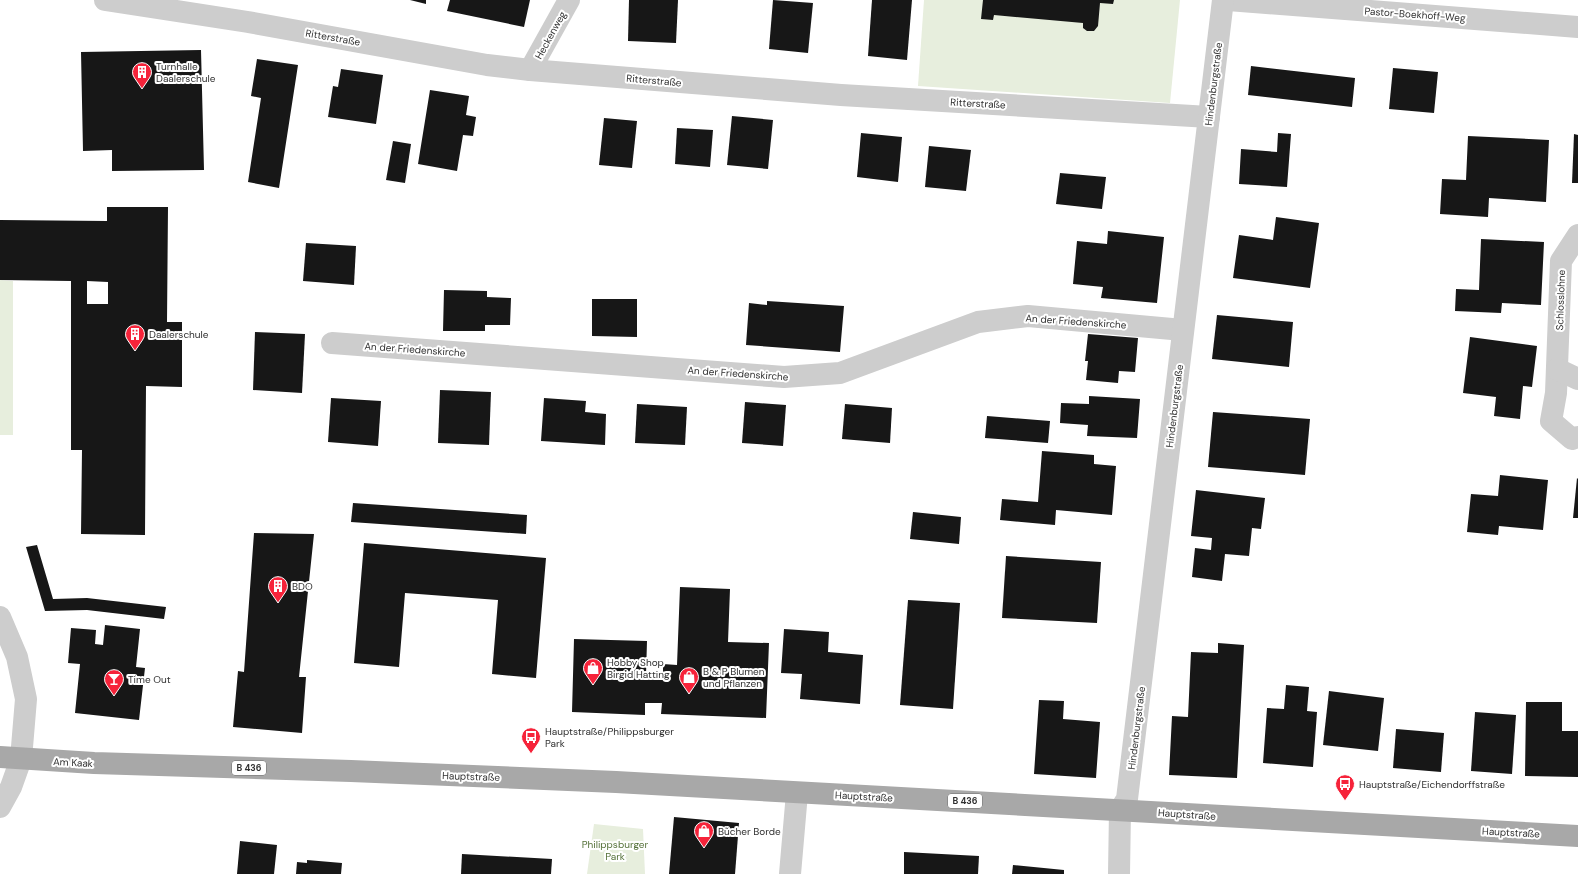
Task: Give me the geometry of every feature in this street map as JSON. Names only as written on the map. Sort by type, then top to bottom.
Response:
[{"type":"main road","name":"Am Kaak","points":[[0,757],[146,765]]},
{"type":"main road","name":"Hauptstraße","points":[[146,765],[358,771],[616,782],[1578,836]]},
{"type":"street","name":"Ritterstraße","points":[[105,0],[248,22],[487,65],[530,70],[841,95],[1209,117]]},
{"type":"street","name":"Heckenweg","points":[[530,70],[569,0]]},
{"type":"street","name":"Hindenburgstraße","points":[[1120,810],[1127,799],[1223,0]]},
{"type":"street","name":"Pastor-Boekhoff-Weg","points":[[1228,0],[1578,27]]},
{"type":"street","name":"Schlosslohne","points":[[1578,236],[1561,260],[1556,393],[1551,421],[1572,439],[1578,437]]},
{"type":"street","name":"An der Friedenskirche","points":[[332,343],[784,377],[840,373],[978,322],[1028,316],[1184,330]]},
{"type":"street","points":[[1557,369],[1578,379]]},
{"type":"street","points":[[0,618],[17,656],[26,698],[21,759],[11,787],[0,807]]},
{"type":"street","points":[[790,874],[797,792]]},
{"type":"street","points":[[1119,874],[1120,810]]},
{"type":"green space","points":[[924,0],[1180,0],[1170,103],[918,86]]},
{"type":"green space","points":[[0,280],[13,281],[13,435],[0,435]]},
{"type":"green space","name":"Philippsburger Park","points":[[594,824],[643,829],[645,874],[587,874]]},
{"type":"building","points":[[410,0],[426,0],[426,4]]},
{"type":"building","points":[[450,0],[530,0],[524,27],[447,11]]},
{"type":"building","points":[[629,0],[678,0],[676,43],[628,41]]},
{"type":"building","points":[[773,0],[813,3],[808,53],[769,49]]},
{"type":"building","points":[[872,0],[912,0],[907,60],[868,56]]},
{"type":"building","points":[[983,0],[1114,0],[1113,4],[1100,3],[1098,26],[1094,31],[1087,31],[1083,28],[1083,23],[994,15],[993,20],[981,19]]},
{"type":"building","name":"Turnhalle Daalerschule","points":[[201,50],[204,170],[112,171],[112,150],[83,151],[81,52]]},
{"type":"building","points":[[257,59],[298,65],[279,188],[248,182],[261,98],[251,96]]},
{"type":"building","points":[[1251,66],[1355,78],[1352,107],[1248,95]]},
{"type":"building","points":[[1393,68],[1438,72],[1434,113],[1389,109]]},
{"type":"building","points":[[341,69],[383,75],[376,124],[328,117],[333,86],[338,87]]},
{"type":"building","points":[[430,90],[469,96],[466,115],[476,117],[473,136],[463,135],[457,171],[418,164]]},
{"type":"building","points":[[732,116],[773,120],[768,169],[727,165]]},
{"type":"building","points":[[604,118],[637,121],[632,168],[599,165]]},
{"type":"building","points":[[677,128],[713,130],[710,167],[675,164]]},
{"type":"building","points":[[861,133],[902,137],[898,182],[857,177]]},
{"type":"building","points":[[1278,133],[1291,134],[1287,187],[1239,184],[1241,149],[1277,152]]},
{"type":"building","points":[[1574,134],[1578,135],[1578,183],[1572,183]]},
{"type":"building","points":[[1468,136],[1549,140],[1546,202],[1489,198],[1488,217],[1440,214],[1442,179],[1466,180]]},
{"type":"building","points":[[393,141],[411,144],[405,183],[386,180]]},
{"type":"building","points":[[929,146],[971,150],[966,191],[925,187]]},
{"type":"building","points":[[1060,173],[1106,177],[1102,209],[1056,204]]},
{"type":"building","name":"Daalerschule","points":[[107,207],[168,207],[167,322],[182,322],[182,387],[146,386],[145,535],[81,534],[82,450],[71,450],[71,281],[0,280],[0,220],[107,221]],"holes":[[[87,281],[108,282],[108,304],[87,304]]]},
{"type":"building","points":[[1276,217],[1319,223],[1310,288],[1233,278],[1239,235],[1273,240]]},
{"type":"building","points":[[1108,231],[1164,237],[1157,303],[1101,298],[1103,287],[1073,284],[1077,241],[1107,244]]},
{"type":"building","points":[[1481,239],[1544,242],[1541,305],[1502,303],[1501,313],[1455,311],[1456,289],[1479,290]]},
{"type":"building","points":[[306,243],[356,246],[354,285],[303,281]]},
{"type":"building","points":[[444,290],[487,291],[487,297],[511,298],[510,325],[485,325],[485,331],[443,331]]},
{"type":"building","points":[[592,299],[637,299],[637,337],[592,336]]},
{"type":"building","points":[[767,301],[844,306],[840,352],[746,345],[749,303],[767,305]]},
{"type":"building","points":[[1217,315],[1293,322],[1289,367],[1212,359]]},
{"type":"building","points":[[255,332],[305,334],[302,393],[253,390]]},
{"type":"building","points":[[1088,334],[1138,338],[1135,372],[1119,371],[1118,383],[1086,380],[1088,361],[1085,361]]},
{"type":"building","points":[[1470,337],[1537,346],[1532,387],[1523,386],[1520,419],[1494,416],[1496,397],[1463,393]]},
{"type":"building","points":[[440,390],[491,392],[489,445],[438,443]]},
{"type":"building","points":[[1089,396],[1140,399],[1137,438],[1087,436],[1088,425],[1060,423],[1061,403],[1089,404]]},
{"type":"building","points":[[331,398],[381,401],[378,446],[328,442]]},
{"type":"building","points":[[544,398],[586,401],[585,412],[606,414],[605,445],[541,441]]},
{"type":"building","points":[[745,402],[786,405],[783,446],[742,443]]},
{"type":"building","points":[[637,404],[687,407],[685,445],[635,443]]},
{"type":"building","points":[[845,404],[892,408],[890,443],[842,439]]},
{"type":"building","points":[[1213,412],[1310,419],[1305,475],[1208,467]]},
{"type":"building","points":[[987,416],[1050,421],[1048,443],[985,438]]},
{"type":"building","points":[[1042,451],[1094,455],[1094,464],[1116,466],[1112,515],[1056,510],[1055,525],[1000,520],[1002,499],[1038,502]]},
{"type":"building","points":[[1500,475],[1548,480],[1543,530],[1499,526],[1498,535],[1467,532],[1471,494],[1498,496]]},
{"type":"building","points":[[1577,478],[1578,518],[1573,518]]},
{"type":"building","points":[[1196,490],[1265,498],[1261,529],[1252,528],[1249,556],[1225,554],[1222,581],[1192,577],[1195,548],[1211,550],[1212,538],[1191,536]]},
{"type":"building","points":[[353,503],[527,515],[526,534],[351,522]]},
{"type":"building","points":[[913,512],[961,517],[959,544],[910,539]]},
{"type":"building","name":"BDO","points":[[254,533],[314,534],[299,677],[306,677],[302,733],[233,727],[238,671],[244,672]]},
{"type":"building","points":[[364,543],[546,558],[536,678],[492,674],[498,600],[405,593],[399,667],[354,663]]},
{"type":"building","points":[[37,545],[53,599],[87,598],[166,607],[164,619],[87,610],[45,611],[26,547]]},
{"type":"building","points":[[1006,556],[1101,562],[1097,623],[1002,618]]},
{"type":"building","points":[[680,587],[730,589],[728,642],[769,643],[766,718],[661,714],[662,703],[645,703],[645,715],[572,712],[574,639],[647,641],[646,675],[663,675],[663,664],[677,665]]},
{"type":"building","points":[[908,600],[960,603],[953,709],[900,705]]},
{"type":"building","points":[[105,625],[140,629],[136,667],[145,668],[139,720],[75,713],[80,664],[68,663],[71,628],[96,630],[95,644],[103,645]]},
{"type":"building","points":[[784,629],[829,632],[828,652],[863,655],[860,704],[800,699],[802,674],[781,673]]},
{"type":"building","points":[[1218,643],[1244,645],[1237,778],[1169,775],[1172,716],[1188,717],[1191,652],[1218,653]]},
{"type":"building","points":[[1286,685],[1309,687],[1307,711],[1317,712],[1313,767],[1263,763],[1267,708],[1284,709]]},
{"type":"building","points":[[1329,691],[1384,698],[1378,751],[1323,745]]},
{"type":"building","points":[[1039,700],[1064,701],[1063,719],[1100,722],[1096,778],[1034,774]]},
{"type":"building","points":[[1526,702],[1562,702],[1562,731],[1578,731],[1578,777],[1525,776]]},
{"type":"building","points":[[1475,712],[1516,715],[1512,774],[1471,771]]},
{"type":"building","points":[[1396,729],[1444,733],[1441,772],[1393,768]]},
{"type":"building","name":"Bücher Borde","points":[[674,817],[739,823],[735,874],[669,874]]},
{"type":"building","points":[[240,841],[277,845],[274,874],[237,874]]},
{"type":"building","points":[[904,852],[979,856],[978,874],[904,874]]},
{"type":"building","points":[[462,854],[552,859],[551,874],[461,874]]},
{"type":"building","points":[[307,860],[342,863],[341,874],[296,874],[297,862],[307,863]]},
{"type":"building","points":[[1013,865],[1064,870],[1064,874],[1012,874]]},
{"type":"place","name":"Turnhalle Daalerschule","points":[[142,89]]},
{"type":"place","name":"Daalerschule","points":[[135,351]]},
{"type":"place","name":"BDO","points":[[278,603]]},
{"type":"place","name":"Hobby Shop Birgid Hatting","points":[[593,685]]},
{"type":"place","name":"B & P Blumen und Pflanzen","points":[[689,694]]},
{"type":"place","name":"Time Out","points":[[114,696]]},
{"type":"place","name":"Hauptstraße/Philippsburger Park","points":[[531,754]]},
{"type":"place","name":"Hauptstraße/Eichendorffstraße","points":[[1345,801]]},
{"type":"place","name":"Bücher Borde","points":[[704,848]]}]
